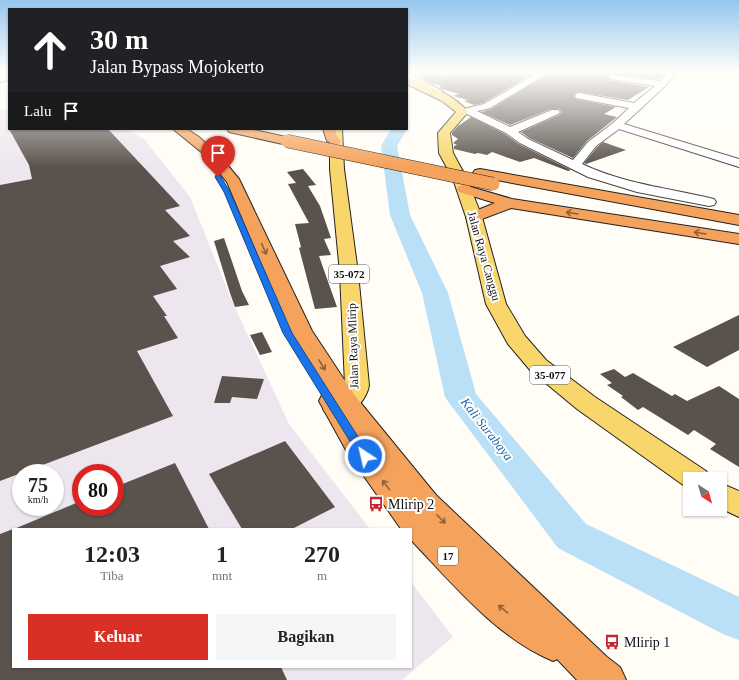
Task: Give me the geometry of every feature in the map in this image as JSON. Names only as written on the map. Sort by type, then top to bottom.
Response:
[{"type":"highway","name":"17","points":[[170,130],[200,152],[218,177],[227,192],[288,333],[341,406]]},
{"type":"highway","name":"17","points":[[180,130],[208,150],[220,162],[234,182],[301,331],[341,406],[357,445],[414,523],[486,595],[510,615],[601,675]]},
{"type":"highway","points":[[242,130],[276,134],[739,220]]},
{"type":"highway","points":[[261,130],[494,184],[739,227]]},
{"type":"highway","points":[[464,189],[510,203],[739,238]]},
{"type":"highway","points":[[474,217],[510,203]]},
{"type":"main road","points":[[452,104],[460,109],[468,111]]},
{"type":"main road","name":"Jalan Raya Canggu","points":[[468,111],[444,133],[446,153],[464,189],[474,217],[496,304],[516,339],[538,365],[586,403],[686,472]]},
{"type":"main road","name":"Jalan Raya Mlirip","points":[[334,133],[350,276],[356,379],[355,394],[341,406]]},
{"type":"main road","points":[[727,498],[739,505]]},
{"type":"street","points":[[456,104],[574,166],[617,183],[710,202]]},
{"type":"street","points":[[468,111],[491,104]]},
{"type":"street","points":[[623,104],[636,106]]},
{"type":"street","points":[[574,166],[592,144],[617,125],[639,104]]},
{"type":"street","points":[[510,131],[555,112]]},
{"type":"street","points":[[617,125],[739,163]]},
{"type":"shaded area","points":[[8,108],[8,130],[130,130],[144,139],[190,197],[232,301],[289,424],[369,528],[12,528],[12,668],[412,668],[412,583],[453,637],[402,680],[0,680],[0,110]]},
{"type":"building","points":[[500,104],[600,104],[616,107],[604,114],[617,117],[587,141],[573,158],[529,138],[521,132],[559,115],[562,112],[559,109],[551,109],[510,125],[481,112],[491,109]]},
{"type":"building","points":[[471,117],[505,134],[519,144],[571,170],[568,171],[534,158],[520,162],[492,152],[487,155],[454,149],[454,146],[457,145],[453,143],[458,139],[452,135],[452,133],[458,126]]},
{"type":"building","points":[[10,130],[109,130],[180,206],[165,210],[190,236],[173,241],[190,257],[160,266],[177,289],[153,296],[167,316],[164,316],[178,338],[137,351],[173,416],[45,464],[12,464],[12,476],[0,481],[0,185],[32,179],[29,165]]},
{"type":"building","points":[[603,142],[626,150],[586,164],[584,163],[597,147]]},
{"type":"building","points":[[303,169],[316,185],[308,186],[320,206],[331,238],[324,239],[331,255],[319,256],[337,307],[315,309],[299,248],[301,247],[295,224],[309,223],[288,184],[296,183],[287,172]]},
{"type":"building","points":[[224,238],[242,291],[249,305],[235,307],[214,241]]},
{"type":"building","points":[[739,315],[739,350],[707,367],[673,347]]},
{"type":"building","points":[[262,332],[272,352],[260,355],[250,335]]},
{"type":"building","points":[[614,369],[625,377],[633,373],[672,396],[675,394],[687,401],[719,386],[739,399],[739,467],[710,449],[716,444],[694,430],[688,435],[643,407],[638,410],[621,397],[623,396],[607,385],[612,383],[600,374]]},
{"type":"building","points":[[222,376],[264,379],[257,399],[232,397],[230,403],[214,403]]},
{"type":"building","points":[[285,441],[335,507],[294,528],[241,528],[209,474]]},
{"type":"building","points":[[175,463],[208,528],[16,528],[45,516],[64,516],[64,508],[72,505],[72,516],[124,516],[124,483]]},
{"type":"building","points":[[12,529],[12,668],[281,668],[287,680],[0,680],[0,534]]},
{"type":"waterway","name":"Kali Surabaya","points":[[398,130],[389,146],[400,215],[435,293],[461,397],[572,536],[739,619]]},
{"type":"place","name":"Mlirip 2","points":[[376,504]]},
{"type":"place","name":"Mlirip 1","points":[[612,642]]},
{"type":"route","points":[[218,177],[238,216],[288,333],[365,456]]}]
